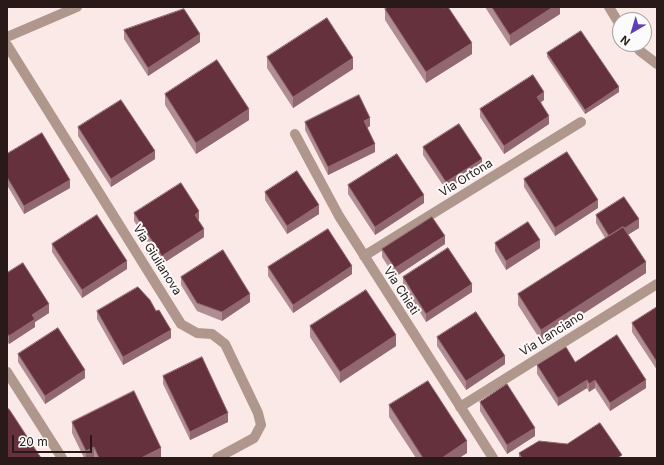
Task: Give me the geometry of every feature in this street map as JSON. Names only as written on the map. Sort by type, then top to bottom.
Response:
[{"type":"street","points":[[7,38],[77,7]]},
{"type":"street","name":"Via Giulianova","points":[[7,45],[181,324],[197,333],[212,334],[225,344],[258,413],[261,425],[254,438],[217,458]]},
{"type":"street","points":[[641,52],[657,64]]},
{"type":"street","name":"Via Ortona","points":[[364,256],[581,122]]},
{"type":"street","name":"Via Chieti","points":[[295,134],[339,216],[493,458]]},
{"type":"street","name":"Via Lanciano","points":[[460,407],[657,284]]},
{"type":"street","points":[[7,372],[62,458]]},
{"type":"building","points":[[388,7],[448,7],[472,43],[426,72],[385,9]]},
{"type":"building","points":[[492,7],[553,7],[510,35]]},
{"type":"building","points":[[184,9],[200,34],[148,68],[124,30]]},
{"type":"building","points":[[327,18],[353,58],[293,97],[267,57]]},
{"type":"building","points":[[581,31],[619,87],[585,110],[547,53]]},
{"type":"building","points":[[217,60],[249,109],[196,143],[165,94]]},
{"type":"building","points":[[533,75],[544,92],[537,97],[549,116],[504,146],[480,109]]},
{"type":"building","points":[[359,95],[370,118],[364,121],[375,144],[328,167],[305,122]]},
{"type":"building","points":[[121,100],[155,151],[111,179],[78,127]]},
{"type":"building","points":[[459,124],[482,159],[446,182],[423,147]]},
{"type":"building","points":[[42,133],[70,180],[24,206],[7,177],[7,154]]},
{"type":"building","points":[[567,152],[598,200],[555,228],[524,179]]},
{"type":"building","points":[[397,154],[424,195],[375,227],[348,185]]},
{"type":"building","points":[[297,171],[319,205],[287,226],[265,192]]},
{"type":"building","points":[[181,183],[199,211],[195,215],[204,229],[162,256],[134,213]]},
{"type":"building","points":[[624,197],[639,219],[609,236],[596,215]]},
{"type":"building","points":[[97,215],[127,261],[82,290],[52,244]]},
{"type":"building","points":[[432,217],[445,236],[395,268],[382,249]]},
{"type":"building","points":[[528,222],[540,240],[506,261],[495,243]]},
{"type":"building","points":[[623,227],[646,262],[541,330],[518,294]]},
{"type":"building","points":[[328,229],[352,266],[293,305],[268,267]]},
{"type":"building","points":[[448,248],[472,284],[426,314],[403,277]]},
{"type":"building","points":[[223,250],[250,294],[222,312],[197,303],[181,277]]},
{"type":"building","points":[[23,263],[49,304],[32,315],[35,319],[9,336],[7,333],[7,273]]},
{"type":"building","points":[[138,287],[150,300],[156,311],[159,310],[171,330],[123,357],[97,311]]},
{"type":"building","points":[[366,290],[396,335],[340,372],[310,326]]},
{"type":"building","points":[[657,307],[657,362],[632,323]]},
{"type":"building","points":[[476,312],[505,356],[466,381],[437,337]]},
{"type":"building","points":[[58,328],[85,370],[45,396],[18,354]]},
{"type":"building","points":[[617,335],[646,380],[610,403],[595,380],[589,384],[587,380],[558,398],[537,365],[566,347],[575,362]]},
{"type":"building","points":[[202,357],[228,413],[190,432],[163,376]]},
{"type":"building","points":[[428,381],[467,441],[442,458],[423,458],[389,405]]},
{"type":"building","points":[[507,384],[535,428],[507,445],[480,402]]},
{"type":"building","points":[[134,391],[161,448],[141,458],[99,458],[94,447],[86,451],[72,422]]},
{"type":"building","points":[[9,409],[41,458],[7,458],[7,410]]},
{"type":"building","points":[[600,423],[622,455],[617,458],[522,458],[519,453],[539,441],[567,444]]}]
